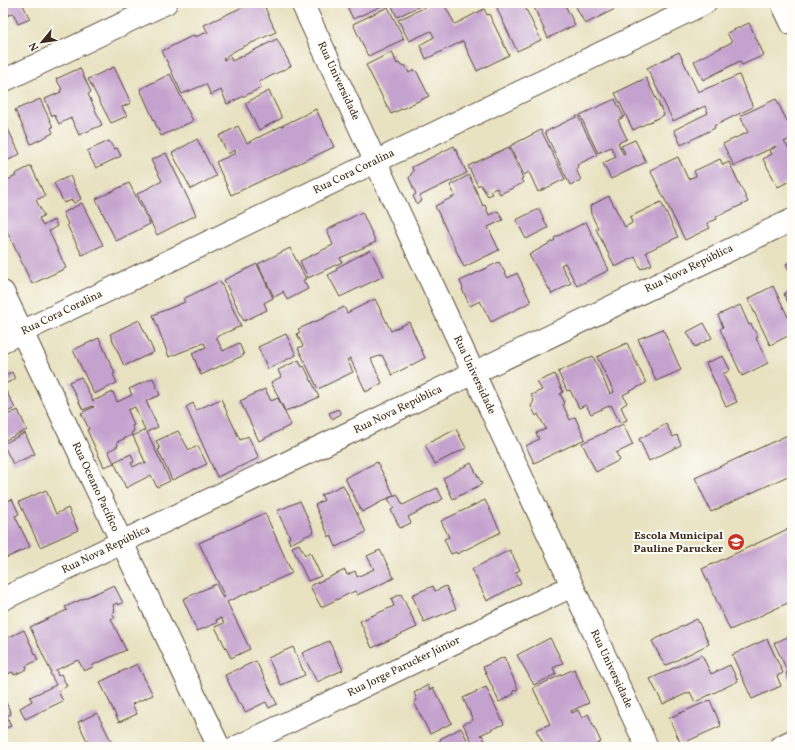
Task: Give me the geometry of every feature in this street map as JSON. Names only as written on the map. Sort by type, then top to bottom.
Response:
[{"type":"street","points":[[3,81],[166,3]]},
{"type":"street","name":"Rua Universidade","points":[[302,3],[647,747]]},
{"type":"street","name":"Rua Cora Coralina","points":[[12,337],[705,3]]},
{"type":"street","points":[[782,3],[792,24]]},
{"type":"street","name":"Rua Nova República","points":[[3,600],[792,220]]},
{"type":"street","name":"Rua Oceano Pacífico","points":[[3,292],[12,337],[122,542],[218,747]]},
{"type":"street","name":"Rua Jorge Parucker Júnior","points":[[237,747],[572,586]]},
{"type":"street","points":[[780,747],[792,741]]},
{"type":"building","points":[[3,3],[22,3],[30,19],[18,24],[13,13],[5,17]]},
{"type":"building","points":[[251,3],[263,3],[276,32],[238,49],[223,58],[224,60],[230,57],[232,61],[277,39],[291,66],[259,82],[261,88],[227,104],[221,90],[211,95],[206,84],[182,94],[162,51],[194,35],[195,37],[208,33],[204,25]]},
{"type":"building","points":[[388,3],[353,19],[346,4]]},
{"type":"building","points":[[426,3],[397,17],[391,4]]},
{"type":"building","points":[[434,3],[443,3],[455,24],[484,9],[487,15],[489,14],[509,55],[477,71],[463,41],[426,59],[420,45],[434,37],[431,31],[409,41],[398,20]]},
{"type":"building","points":[[500,3],[523,3],[541,40],[517,51],[498,11],[497,6]]},
{"type":"building","points":[[532,3],[564,3],[575,25],[548,38]]},
{"type":"building","points":[[574,3],[617,3],[619,7],[585,24]]},
{"type":"building","points":[[388,7],[404,39],[368,56],[353,24]]},
{"type":"building","points":[[749,23],[764,55],[742,65],[740,61],[703,80],[694,61],[732,42],[727,33]]},
{"type":"building","points":[[392,52],[397,64],[399,63],[401,66],[405,65],[409,73],[415,70],[417,72],[429,96],[391,114],[366,65]]},
{"type":"building","points":[[679,52],[698,92],[739,75],[753,107],[714,126],[715,128],[681,145],[674,130],[708,113],[705,106],[673,121],[647,68]]},
{"type":"building","points":[[114,67],[131,103],[122,107],[127,116],[111,123],[88,79]]},
{"type":"building","points":[[80,68],[91,92],[88,94],[102,125],[79,135],[71,118],[59,124],[54,114],[52,116],[45,99],[61,92],[60,90],[62,89],[56,79]]},
{"type":"building","points":[[170,74],[193,121],[161,136],[140,89]]},
{"type":"building","points":[[646,78],[664,115],[633,130],[615,93]]},
{"type":"building","points":[[269,91],[282,118],[259,130],[245,103]]},
{"type":"building","points":[[40,99],[53,127],[51,128],[53,133],[31,144],[15,110]]},
{"type":"building","points":[[615,99],[624,117],[618,120],[627,139],[618,143],[623,154],[625,153],[621,146],[635,140],[646,162],[611,179],[603,163],[616,157],[611,147],[598,153],[580,115]]},
{"type":"building","points":[[776,99],[792,131],[792,138],[784,142],[792,153],[792,180],[778,187],[763,159],[772,154],[770,151],[776,146],[734,166],[723,144],[748,132],[740,116]]},
{"type":"building","points":[[316,109],[334,147],[231,195],[216,162],[236,153],[235,150],[228,154],[219,136],[238,126],[247,143]]},
{"type":"building","points":[[578,116],[597,155],[577,165],[578,167],[576,169],[581,180],[570,185],[545,132]]},
{"type":"building","points":[[5,123],[20,154],[3,163],[3,124]]},
{"type":"building","points":[[541,130],[565,179],[538,192],[529,172],[524,175],[510,146]]},
{"type":"building","points":[[197,139],[216,176],[191,189],[172,153]]},
{"type":"building","points":[[109,141],[114,149],[117,148],[121,156],[96,168],[87,151]]},
{"type":"building","points":[[454,146],[467,173],[420,196],[422,201],[417,204],[413,196],[416,194],[409,178],[413,171],[412,167]]},
{"type":"building","points":[[509,147],[523,178],[521,179],[523,183],[500,194],[497,188],[490,191],[492,194],[488,196],[480,184],[478,186],[468,166]]},
{"type":"building","points":[[166,153],[196,215],[157,235],[137,194],[162,181],[151,160]]},
{"type":"building","points":[[678,157],[688,179],[696,176],[694,171],[720,159],[723,165],[729,162],[748,202],[716,217],[717,219],[707,223],[710,228],[685,240],[650,170]]},
{"type":"building","points":[[31,166],[45,196],[36,200],[44,216],[39,218],[43,226],[54,220],[57,226],[49,231],[66,268],[32,284],[3,223],[3,182],[16,176],[15,174]]},
{"type":"building","points":[[469,175],[483,206],[485,205],[489,215],[498,211],[503,220],[488,227],[499,250],[464,267],[435,206],[455,196],[450,185]]},
{"type":"building","points":[[70,176],[81,199],[74,203],[72,200],[64,203],[54,183]]},
{"type":"building","points":[[129,183],[150,224],[116,241],[96,199]]},
{"type":"building","points":[[609,196],[625,227],[632,223],[630,217],[661,202],[678,237],[646,252],[652,264],[641,269],[635,257],[615,267],[596,229],[598,228],[591,214],[590,206]]},
{"type":"building","points":[[82,203],[103,245],[82,255],[67,225],[68,224],[63,213]]},
{"type":"building","points":[[539,209],[548,228],[526,239],[516,220]]},
{"type":"building","points":[[362,212],[376,242],[340,258],[342,262],[308,278],[300,261],[333,245],[327,230]]},
{"type":"building","points":[[586,222],[609,270],[577,286],[565,263],[561,265],[571,283],[552,294],[529,255],[555,240],[554,238]]},
{"type":"building","points":[[290,248],[306,279],[303,280],[308,289],[287,300],[283,291],[274,297],[258,264]]},
{"type":"building","points":[[370,250],[384,276],[340,297],[328,275],[337,270],[336,268]]},
{"type":"building","points":[[792,261],[792,276],[786,264]]},
{"type":"building","points":[[499,262],[508,278],[517,273],[531,302],[491,322],[480,301],[470,306],[460,281]]},
{"type":"building","points":[[257,264],[273,298],[264,303],[267,310],[244,321],[224,280]]},
{"type":"building","points":[[220,281],[241,326],[216,337],[223,351],[239,343],[244,355],[201,375],[192,353],[206,347],[204,343],[169,357],[153,315],[185,302],[183,299]]},
{"type":"building","points":[[773,286],[792,325],[792,334],[770,345],[748,299]]},
{"type":"building","points":[[792,289],[792,311],[784,294]]},
{"type":"building","points":[[375,299],[391,331],[409,322],[425,358],[392,375],[382,355],[371,359],[382,383],[366,392],[350,358],[347,360],[353,372],[318,389],[298,348],[303,346],[297,334],[300,332],[298,329],[326,317],[344,307],[347,313]]},
{"type":"building","points":[[740,305],[749,325],[751,324],[758,337],[756,338],[768,363],[742,376],[720,329],[723,327],[718,315]]},
{"type":"building","points":[[139,320],[154,352],[124,366],[110,334]]},
{"type":"building","points":[[704,323],[712,338],[695,347],[687,332]]},
{"type":"building","points":[[663,329],[681,370],[656,381],[638,339]]},
{"type":"building","points":[[286,334],[296,355],[268,369],[258,347]]},
{"type":"building","points":[[99,338],[115,373],[113,374],[117,383],[94,394],[73,350]]},
{"type":"building","points":[[627,343],[646,383],[623,395],[627,403],[621,407],[627,420],[620,423],[611,405],[591,414],[586,405],[579,408],[570,390],[567,391],[558,372],[593,356],[610,394],[614,392],[597,357]]},
{"type":"building","points":[[723,356],[730,370],[723,374],[737,402],[726,407],[706,363]]},
{"type":"building","points":[[299,360],[302,367],[304,366],[319,397],[285,411],[271,382],[281,377],[278,370]]},
{"type":"building","points":[[12,372],[15,379],[3,385],[3,376]]},
{"type":"building","points":[[555,374],[563,392],[560,394],[564,401],[563,405],[570,420],[575,417],[585,439],[534,463],[526,446],[539,439],[536,433],[546,429],[538,414],[536,416],[531,406],[534,401],[531,395],[542,390],[537,382]]},
{"type":"building","points":[[81,377],[93,401],[113,392],[117,402],[132,395],[129,389],[153,378],[160,395],[146,401],[158,427],[147,432],[170,481],[157,487],[151,475],[126,488],[114,462],[131,454],[134,462],[131,463],[133,467],[141,463],[146,464],[133,436],[145,430],[135,407],[128,410],[134,425],[132,426],[134,431],[131,433],[132,435],[117,442],[118,446],[108,451],[114,463],[104,467],[81,413],[94,407],[93,406],[83,410],[69,382]]},
{"type":"building","points":[[3,385],[15,408],[4,414]]},
{"type":"building","points":[[265,389],[271,401],[278,398],[291,425],[259,441],[240,401]]},
{"type":"building","points":[[221,399],[240,440],[248,436],[259,458],[217,477],[186,407],[193,403],[196,410]]},
{"type":"building","points":[[338,409],[341,414],[332,419],[329,413]]},
{"type":"building","points":[[18,410],[27,430],[3,441],[3,417]]},
{"type":"building","points":[[623,424],[633,445],[616,453],[620,460],[596,472],[582,443]]},
{"type":"building","points":[[666,424],[673,437],[677,435],[681,445],[649,461],[639,439]]},
{"type":"building","points":[[456,429],[466,448],[435,464],[425,445]]},
{"type":"building","points":[[178,431],[189,450],[198,446],[207,464],[172,480],[158,450],[160,449],[156,441]]},
{"type":"building","points":[[25,433],[35,454],[13,464],[3,444]]},
{"type":"building","points":[[792,433],[792,474],[711,512],[695,478]]},
{"type":"building","points":[[377,462],[394,495],[362,512],[345,478]]},
{"type":"building","points":[[471,463],[482,484],[453,499],[443,478]]},
{"type":"building","points":[[343,485],[366,532],[336,547],[331,535],[329,537],[315,505],[324,500],[321,495]]},
{"type":"building","points":[[437,488],[443,499],[408,517],[411,523],[400,528],[391,510],[394,508],[388,499],[397,494],[403,505]]},
{"type":"building","points":[[46,490],[56,514],[68,508],[78,530],[40,547],[19,502]]},
{"type":"building","points":[[12,499],[19,514],[15,516],[30,547],[6,558],[3,550],[3,503]]},
{"type":"building","points":[[485,500],[501,532],[457,554],[456,552],[451,554],[444,539],[449,537],[441,521]]},
{"type":"building","points":[[300,501],[314,532],[290,544],[288,538],[290,537],[277,511]]},
{"type":"building","points":[[265,513],[292,573],[227,602],[250,649],[231,658],[215,627],[224,623],[221,618],[216,620],[217,623],[197,631],[183,599],[216,584],[223,598],[225,597],[199,543]]},
{"type":"building","points":[[792,527],[792,601],[730,630],[702,569]]},
{"type":"building","points":[[299,544],[305,555],[310,552],[321,576],[308,581],[292,547]]},
{"type":"building","points":[[380,550],[394,578],[357,595],[355,591],[321,607],[310,586],[345,570],[347,575],[355,571],[357,577],[374,569],[367,556]]},
{"type":"building","points":[[510,550],[520,570],[516,572],[521,583],[487,601],[472,569]]},
{"type":"building","points":[[114,585],[123,603],[113,605],[115,611],[112,613],[115,617],[111,619],[126,650],[93,665],[93,667],[84,671],[78,660],[56,670],[58,676],[61,674],[67,686],[58,691],[63,701],[25,719],[20,708],[32,701],[30,697],[56,685],[30,627],[67,610],[65,607]]},
{"type":"building","points":[[433,586],[435,591],[446,586],[456,609],[424,622],[412,595]]},
{"type":"building","points":[[401,594],[417,627],[372,648],[360,621],[394,606],[391,599]]},
{"type":"building","points":[[697,619],[709,644],[665,666],[652,641]]},
{"type":"building","points":[[24,630],[38,660],[26,666],[27,669],[14,675],[13,672],[4,675],[3,640]]},
{"type":"building","points":[[792,635],[791,684],[786,673],[788,672],[774,643]]},
{"type":"building","points":[[550,638],[563,663],[553,668],[556,674],[534,685],[517,655]]},
{"type":"building","points":[[767,639],[783,673],[777,676],[781,686],[752,699],[732,655]]},
{"type":"building","points":[[329,641],[343,670],[317,682],[302,653]]},
{"type":"building","points":[[293,647],[305,675],[281,685],[268,658]]},
{"type":"building","points":[[702,655],[711,674],[730,665],[738,681],[695,702],[690,692],[663,704],[650,679]]},
{"type":"building","points":[[504,657],[518,689],[513,691],[514,694],[499,702],[483,667]]},
{"type":"building","points":[[256,661],[277,704],[269,708],[266,702],[245,712],[241,703],[239,704],[225,675]]},
{"type":"building","points":[[137,664],[153,695],[132,704],[137,714],[119,722],[100,682]]},
{"type":"building","points":[[574,669],[589,703],[571,711],[572,713],[578,710],[582,718],[588,714],[601,742],[591,747],[545,747],[536,730],[550,724],[533,688]]},
{"type":"building","points":[[428,685],[430,690],[433,688],[452,723],[430,734],[414,702],[417,700],[414,693]]},
{"type":"building","points":[[486,687],[504,724],[480,735],[483,736],[485,742],[474,746],[463,724],[473,720],[463,698]]},
{"type":"building","points":[[3,695],[11,714],[7,716],[11,726],[3,729]]},
{"type":"building","points":[[710,700],[721,726],[681,744],[669,718]]},
{"type":"building","points":[[97,713],[114,747],[90,747],[78,722]]},
{"type":"building","points":[[461,728],[471,747],[435,747],[433,745],[441,740],[440,739]]},
{"type":"place","name":"Escola Municipal Pauline Parucker","points":[[736,542]]}]
